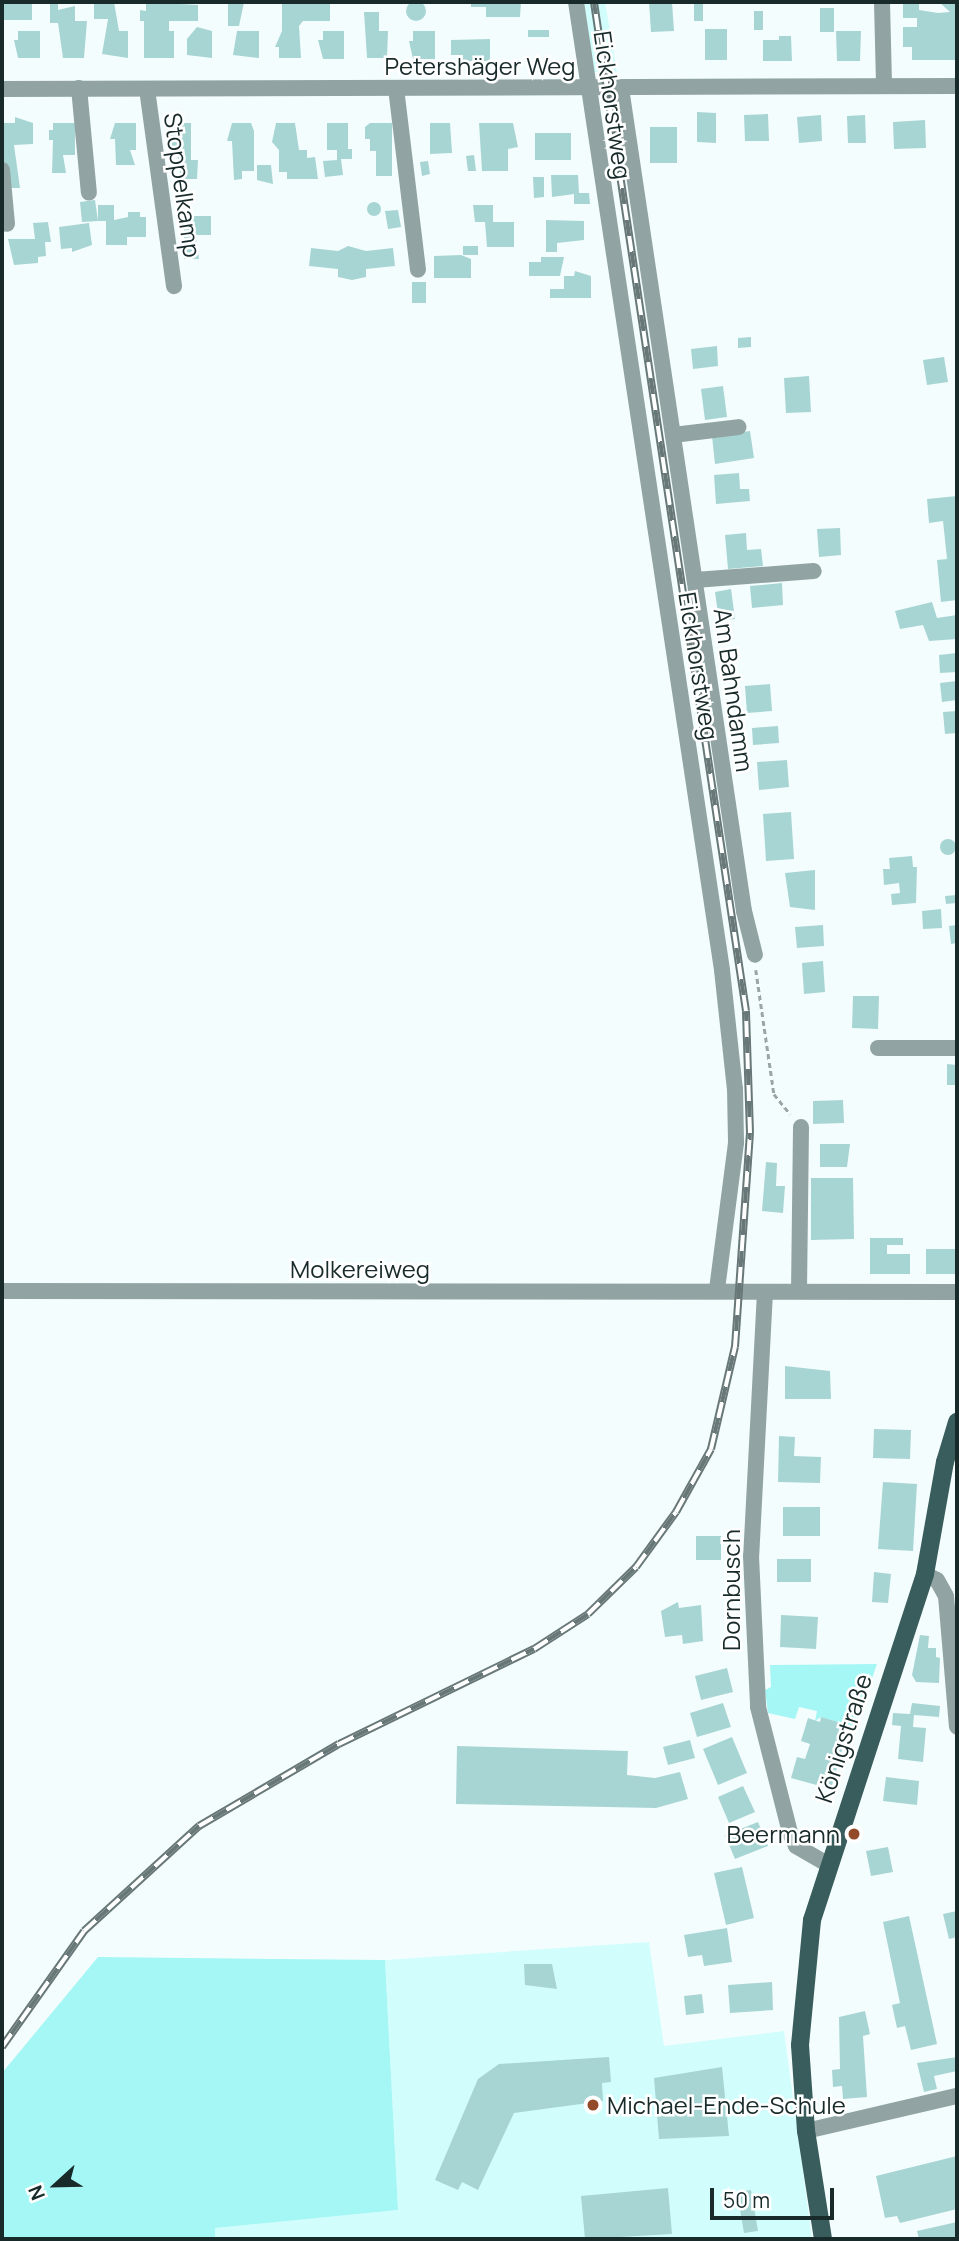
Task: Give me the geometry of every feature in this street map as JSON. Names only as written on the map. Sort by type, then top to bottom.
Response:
[{"type":"main road","name":"Königstraße","points":[[823,2239],[806,2131],[800,2010],[812,1920],[827,1864],[925,1574],[945,1462],[957,1422]]},
{"type":"street","name":"Eickhorstweg","points":[[576,2],[722,970],[736,1089],[736,1143],[717,1290]]},
{"type":"street","points":[[882,2],[884,86]]},
{"type":"street","name":"Petershäger Weg","points":[[2,89],[957,86]]},
{"type":"street","points":[[79,88],[89,193]]},
{"type":"street","points":[[396,88],[418,270]]},
{"type":"street","name":"Am Bahndamm","points":[[621,88],[744,911],[755,955]]},
{"type":"street","name":"Stoppelkamp","points":[[147,89],[173,286]]},
{"type":"street","points":[[2,170],[7,224]]},
{"type":"street","points":[[673,435],[739,427]]},
{"type":"street","points":[[695,580],[814,570]]},
{"type":"street","points":[[878,1048],[957,1048]]},
{"type":"street","points":[[799,1291],[801,1128]]},
{"type":"street","points":[[717,1290],[957,1292]]},
{"type":"street","name":"Molkereiweg","points":[[2,1291],[717,1290]]},
{"type":"street","name":"Dornbusch","points":[[765,1292],[751,1556],[758,1707],[790,1833],[796,1846],[827,1864]]},
{"type":"street","points":[[925,1574],[937,1580],[946,1596],[957,1727]]},
{"type":"street","points":[[806,2131],[957,2096]]},
{"type":"path","points":[[755,955],[774,1094],[801,1128]]},
{"type":"shaded area","points":[[584,2],[605,2],[617,72],[594,72]]},
{"type":"shaded area","points":[[877,1664],[855,1727],[821,1717],[815,1721],[817,1711],[799,1707],[795,1719],[768,1713],[765,1690],[771,1687],[770,1665]]},
{"type":"shaded area","name":"Michael-Ende-Schule","points":[[649,1942],[664,2046],[784,2031],[812,2239],[215,2239],[214,2228],[398,2210],[385,1960]]},
{"type":"shaded area","points":[[98,1957],[385,1960],[398,2210],[215,2228],[215,2239],[2,2239],[2,2073]]},
{"type":"building","points":[[412,1],[420,1],[426,11],[420,21],[412,21],[406,15],[406,7]]},
{"type":"building","points":[[2,2],[32,2],[32,20],[2,20]]},
{"type":"building","points":[[50,2],[58,2],[58,10],[75,6],[75,21],[87,21],[84,58],[63,58],[58,23],[50,23]]},
{"type":"building","points":[[94,2],[114,2],[119,31],[128,31],[128,58],[102,54],[108,19],[94,19]]},
{"type":"building","points":[[146,2],[198,5],[198,21],[169,21],[169,31],[174,31],[174,58],[144,58],[144,21],[140,21],[140,10],[146,11]]},
{"type":"building","points":[[228,2],[244,2],[239,26],[228,26]]},
{"type":"building","points":[[282,2],[330,4],[330,21],[303,21],[299,26],[301,58],[279,58],[279,47],[275,47],[282,31]]},
{"type":"building","points":[[471,2],[521,2],[520,17],[486,17],[486,7],[471,7]]},
{"type":"building","points":[[649,2],[672,2],[674,31],[651,32]]},
{"type":"building","points":[[694,2],[703,2],[703,21],[694,21]]},
{"type":"building","points":[[903,2],[919,2],[919,10],[938,13],[950,12],[939,2],[957,2],[957,60],[912,60],[912,47],[903,47],[903,27],[917,27],[917,18],[903,18]]},
{"type":"building","points":[[820,8],[834,8],[834,32],[820,32]]},
{"type":"building","points":[[754,11],[763,11],[763,30],[754,30]]},
{"type":"building","points":[[364,12],[379,12],[379,31],[388,31],[387,58],[367,58]]},
{"type":"building","points":[[197,27],[212,31],[212,58],[187,55],[187,39]]},
{"type":"building","points":[[705,29],[727,29],[727,60],[705,60]]},
{"type":"building","points":[[528,30],[549,30],[549,37],[528,37]]},
{"type":"building","points":[[18,31],[40,31],[40,58],[18,58],[14,40],[18,40]]},
{"type":"building","points":[[237,31],[259,31],[259,58],[233,55]]},
{"type":"building","points":[[323,31],[344,31],[344,59],[323,59],[318,40],[323,40]]},
{"type":"building","points":[[413,31],[435,31],[435,59],[413,59],[409,41],[413,41]]},
{"type":"building","points":[[836,31],[861,31],[860,61],[837,61]]},
{"type":"building","points":[[779,36],[791,36],[792,61],[763,61],[763,40],[779,40]]},
{"type":"building","points":[[490,39],[490,61],[463,61],[463,55],[451,55],[451,40]]},
{"type":"building","points":[[697,112],[716,113],[716,143],[697,142]]},
{"type":"building","points":[[768,114],[769,141],[745,141],[744,115]]},
{"type":"building","points":[[821,115],[822,141],[799,143],[797,117]]},
{"type":"building","points":[[865,115],[866,143],[848,143],[847,116]]},
{"type":"building","points":[[15,117],[33,123],[33,144],[14,145],[20,188],[4,188],[3,123],[15,123]]},
{"type":"building","points":[[925,120],[926,148],[894,149],[893,122]]},
{"type":"building","points":[[53,123],[75,123],[75,155],[63,155],[66,173],[52,173],[53,140],[49,140],[49,130],[53,130]]},
{"type":"building","points":[[115,123],[136,123],[136,150],[130,150],[135,165],[116,165],[115,139],[110,139]]},
{"type":"building","points":[[170,123],[191,123],[191,160],[198,160],[197,179],[181,179],[177,152],[170,152]]},
{"type":"building","points":[[232,123],[251,123],[254,131],[254,171],[242,171],[242,179],[234,180],[232,141],[227,141]]},
{"type":"building","points":[[276,123],[295,123],[299,150],[307,150],[307,158],[315,157],[318,179],[287,179],[287,172],[279,172],[279,150],[272,142]]},
{"type":"building","points":[[327,123],[348,123],[348,149],[352,149],[352,159],[341,159],[343,175],[325,177],[323,161],[337,160],[337,150],[327,150]]},
{"type":"building","points":[[370,123],[392,123],[392,176],[376,176],[376,151],[370,151],[370,139],[365,139],[365,127]]},
{"type":"building","points":[[430,123],[450,123],[452,153],[430,154]]},
{"type":"building","points":[[479,123],[513,123],[518,147],[508,149],[508,171],[482,171]]},
{"type":"building","points":[[650,127],[677,127],[677,163],[650,163]]},
{"type":"building","points":[[535,133],[571,133],[571,160],[535,160]]},
{"type":"building","points":[[474,155],[476,171],[468,171],[466,156]]},
{"type":"building","points":[[428,161],[430,174],[422,176],[420,162]]},
{"type":"building","points":[[257,165],[271,165],[273,184],[257,180]]},
{"type":"building","points":[[551,175],[578,175],[579,193],[589,193],[590,204],[574,204],[574,194],[552,197]]},
{"type":"building","points":[[533,177],[544,177],[544,197],[534,198]]},
{"type":"building","points":[[95,200],[98,221],[82,222],[80,202]]},
{"type":"building","points":[[371,202],[377,202],[381,209],[377,216],[371,216],[367,212],[367,206]]},
{"type":"building","points":[[98,205],[114,205],[114,220],[128,217],[128,212],[140,212],[140,217],[146,217],[146,237],[127,237],[127,245],[106,245],[106,221],[98,221]]},
{"type":"building","points":[[473,205],[493,205],[493,222],[514,222],[514,247],[487,247],[485,222],[475,222]]},
{"type":"building","points":[[398,210],[401,227],[388,229],[385,211]]},
{"type":"building","points":[[184,216],[211,216],[211,235],[196,235],[199,259],[184,259]]},
{"type":"building","points":[[546,220],[584,221],[584,240],[557,243],[557,252],[546,252]]},
{"type":"building","points":[[48,222],[51,242],[45,242],[46,256],[38,257],[38,263],[14,265],[8,239],[35,239],[33,223]]},
{"type":"building","points":[[89,223],[92,245],[72,252],[72,248],[61,249],[59,227]]},
{"type":"building","points":[[348,246],[366,251],[393,248],[395,266],[366,269],[366,277],[352,280],[338,277],[338,269],[309,266],[311,248],[338,251]]},
{"type":"building","points":[[463,246],[478,246],[478,255],[463,255]]},
{"type":"building","points":[[461,255],[471,259],[471,278],[434,278],[434,256]]},
{"type":"building","points":[[541,257],[564,257],[560,276],[529,276],[529,262],[541,262]]},
{"type":"building","points":[[575,271],[591,276],[591,298],[550,298],[550,289],[564,289],[564,276],[574,276]]},
{"type":"building","points":[[412,282],[426,282],[426,303],[412,303]]},
{"type":"building","points":[[751,337],[751,347],[738,348],[738,338]]},
{"type":"building","points":[[717,346],[718,366],[693,369],[691,349]]},
{"type":"building","points":[[944,357],[948,382],[927,385],[923,360]]},
{"type":"building","points":[[809,376],[811,412],[786,413],[784,378]]},
{"type":"building","points":[[723,386],[727,417],[705,420],[701,389]]},
{"type":"building","points":[[750,431],[754,458],[715,464],[712,436]]},
{"type":"building","points":[[739,473],[740,489],[749,489],[750,501],[716,504],[714,475]]},
{"type":"building","points":[[957,496],[957,600],[941,602],[937,560],[947,559],[943,521],[929,523],[927,499]]},
{"type":"building","points":[[840,528],[841,555],[819,557],[817,529]]},
{"type":"building","points":[[746,533],[747,550],[761,549],[763,566],[728,569],[725,535]]},
{"type":"building","points":[[782,583],[783,605],[752,608],[750,586]]},
{"type":"building","points":[[731,589],[735,619],[719,621],[715,592]]},
{"type":"building","points":[[932,602],[937,618],[957,615],[957,639],[929,641],[923,625],[900,629],[895,611]]},
{"type":"building","points":[[957,653],[957,672],[940,673],[939,655]]},
{"type":"building","points":[[957,681],[957,700],[942,702],[940,683]]},
{"type":"building","points":[[770,684],[772,711],[747,713],[745,686]]},
{"type":"building","points":[[957,711],[957,733],[945,734],[943,712]]},
{"type":"building","points":[[778,726],[779,743],[753,745],[752,728]]},
{"type":"building","points":[[787,760],[789,787],[759,790],[757,762]]},
{"type":"building","points":[[791,812],[794,859],[766,861],[763,814]]},
{"type":"building","points":[[948,839],[954,841],[954,853],[948,855],[942,853],[940,847],[942,841]]},
{"type":"building","points":[[912,856],[913,867],[917,867],[916,903],[892,905],[891,894],[900,893],[899,883],[884,885],[883,869],[890,869],[889,858]]},
{"type":"building","points":[[815,870],[815,910],[790,907],[785,873]]},
{"type":"building","points":[[957,895],[957,903],[946,904],[945,896]]},
{"type":"building","points":[[941,909],[942,928],[923,929],[922,911]]},
{"type":"building","points":[[823,925],[824,946],[797,948],[795,927]]},
{"type":"building","points":[[957,925],[957,943],[951,944],[949,926]]},
{"type":"building","points":[[823,961],[825,992],[804,994],[802,963]]},
{"type":"building","points":[[853,996],[879,996],[878,1029],[852,1028]]},
{"type":"building","points":[[947,1064],[957,1065],[957,1085],[947,1085]]},
{"type":"building","points":[[843,1100],[844,1123],[813,1124],[813,1101]]},
{"type":"building","points":[[820,1144],[850,1144],[847,1167],[820,1167]]},
{"type":"building","points":[[766,1162],[777,1163],[776,1186],[785,1186],[783,1213],[762,1211]]},
{"type":"building","points":[[811,1178],[853,1178],[854,1239],[811,1240]]},
{"type":"building","points":[[870,1238],[903,1238],[903,1245],[887,1245],[887,1254],[910,1254],[910,1274],[870,1274]]},
{"type":"building","points":[[926,1249],[957,1249],[957,1274],[926,1274]]},
{"type":"building","points":[[785,1366],[830,1371],[831,1399],[785,1399]]},
{"type":"building","points":[[874,1429],[911,1430],[910,1459],[873,1458]]},
{"type":"building","points":[[779,1436],[795,1437],[794,1456],[821,1457],[820,1483],[778,1482]]},
{"type":"building","points":[[883,1482],[917,1484],[913,1551],[878,1549]]},
{"type":"building","points":[[783,1507],[820,1507],[820,1536],[783,1536]]},
{"type":"building","points":[[696,1536],[721,1536],[721,1560],[696,1560]]},
{"type":"building","points":[[777,1559],[811,1559],[811,1582],[777,1582]]},
{"type":"building","points":[[874,1572],[891,1574],[888,1603],[872,1602]]},
{"type":"building","points":[[678,1602],[679,1608],[701,1605],[703,1641],[683,1644],[682,1635],[665,1637],[661,1611]]},
{"type":"building","points":[[781,1615],[818,1617],[816,1649],[780,1647]]},
{"type":"building","points":[[920,1635],[929,1636],[928,1648],[936,1648],[936,1657],[940,1658],[939,1683],[916,1682],[912,1675]]},
{"type":"building","points":[[727,1668],[733,1692],[701,1700],[695,1676]]},
{"type":"building","points":[[723,1703],[731,1727],[697,1737],[690,1713]]},
{"type":"building","points":[[912,1703],[940,1706],[939,1717],[914,1715],[913,1727],[926,1728],[923,1762],[898,1759],[901,1726],[892,1725],[893,1713],[910,1714]]},
{"type":"building","points":[[821,1717],[849,1725],[831,1789],[791,1778],[797,1757],[805,1759],[810,1744],[801,1741],[808,1718],[820,1722]]},
{"type":"building","points":[[732,1737],[747,1773],[718,1785],[703,1749]]},
{"type":"building","points":[[690,1740],[695,1758],[668,1765],[663,1747]]},
{"type":"building","points":[[457,1746],[628,1751],[627,1775],[655,1778],[680,1772],[688,1799],[656,1808],[456,1804]]},
{"type":"building","points":[[886,1777],[919,1781],[917,1805],[883,1801]]},
{"type":"building","points":[[743,1786],[755,1812],[729,1823],[718,1797]]},
{"type":"building","points":[[758,1822],[768,1846],[735,1859],[725,1835]]},
{"type":"building","points":[[888,1847],[893,1872],[871,1876],[866,1851]]},
{"type":"building","points":[[742,1867],[754,1918],[726,1925],[714,1873]]},
{"type":"building","points":[[957,1911],[957,1937],[949,1939],[943,1914]]},
{"type":"building","points":[[909,1916],[937,2044],[911,2050],[905,2026],[897,2028],[892,2005],[900,2003],[883,1922]]},
{"type":"building","points":[[727,1928],[732,1962],[704,1966],[702,1955],[688,1957],[684,1935]]},
{"type":"building","points":[[524,1964],[552,1964],[557,1989],[525,1985]]},
{"type":"building","points":[[772,1982],[773,2010],[730,2013],[728,1985]]},
{"type":"building","points":[[702,1994],[704,2013],[686,2015],[684,1996]]},
{"type":"building","points":[[865,2011],[870,2034],[863,2036],[867,2097],[843,2099],[842,2086],[833,2087],[832,2070],[840,2069],[839,2017]]},
{"type":"building","points":[[609,2057],[611,2082],[602,2083],[603,2101],[514,2113],[478,2190],[462,2182],[458,2190],[435,2180],[478,2079],[499,2064]]},
{"type":"building","points":[[957,2057],[957,2071],[934,2076],[937,2089],[924,2092],[917,2063]]},
{"type":"building","points":[[722,2067],[729,2136],[659,2139],[654,2078]]},
{"type":"building","points":[[957,2156],[957,2209],[900,2223],[897,2216],[885,2218],[876,2176]]},
{"type":"building","points":[[668,2188],[672,2234],[585,2239],[581,2196]]},
{"type":"building","points":[[751,2190],[758,2231],[744,2233],[737,2192]]},
{"type":"building","points":[[957,2222],[957,2239],[919,2239],[917,2231]]},
{"type":"railway","points":[[2,2047],[84,1931],[199,1826],[339,1744],[534,1649],[588,1614],[636,1567],[676,1512],[711,1449],[735,1347],[750,1133],[746,1011],[594,2]]},
{"type":"place","name":"Beermann","points":[[854,1834]]},
{"type":"place","name":"Michael-Ende-Schule","points":[[593,2105]]}]
